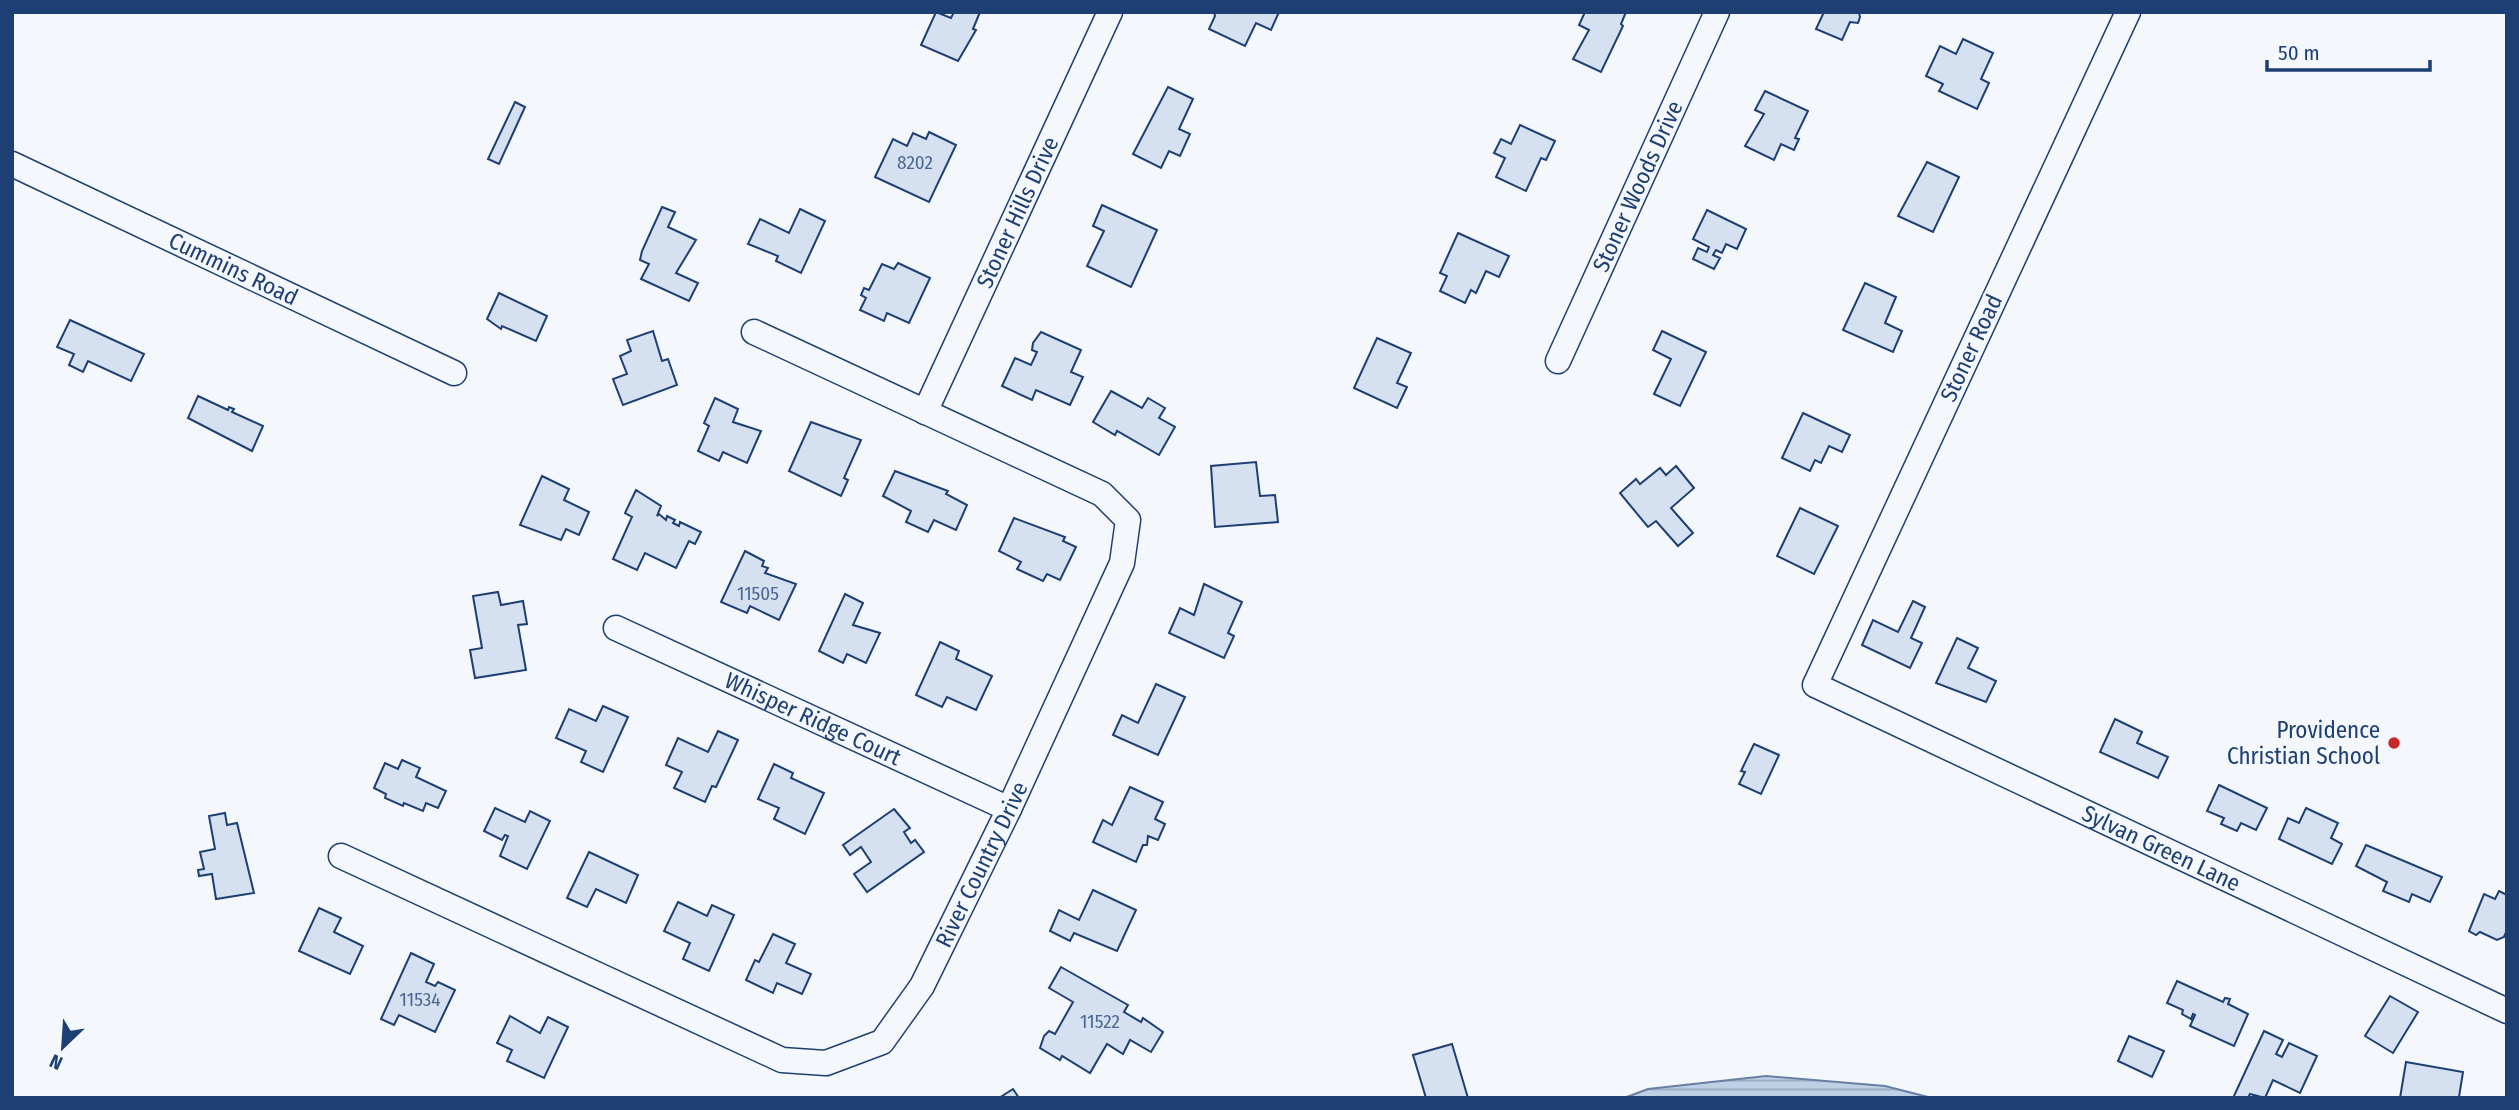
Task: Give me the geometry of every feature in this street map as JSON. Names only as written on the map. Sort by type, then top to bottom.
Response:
[{"type":"street","name":"Stoner Hills Drive","points":[[925,412],[1110,12]]},
{"type":"street","name":"Stoner Woods Drive","points":[[1558,360],[1717,12]]},
{"type":"street","name":"Stoner Road","points":[[1815,685],[2128,12]]},
{"type":"street","name":"Cummins Road","points":[[12,164],[454,373]]},
{"type":"street","name":"River Country Drive","points":[[341,856],[782,1060],[826,1063],[882,1042],[922,986],[1009,809],[1122,563],[1128,520],[1102,494],[754,332]]},
{"type":"street","name":"Whisper Ridge Court","points":[[616,628],[1009,809]]},
{"type":"street","name":"Sylvan Green Lane","points":[[1815,685],[2507,1011]]},
{"type":"water","points":[[1766,1076],[1885,1086],[1932,1098],[1624,1098],[1648,1089]]},
{"type":"building","points":[[936,12],[951,18],[954,12],[980,12],[973,29],[976,30],[958,61],[921,45]]},
{"type":"building","points":[[1214,12],[1279,12],[1271,30],[1256,23],[1245,46],[1209,29]]},
{"type":"building","points":[[1585,12],[1626,12],[1621,24],[1623,26],[1601,72],[1573,59],[1589,30],[1579,25]]},
{"type":"building","points":[[1824,12],[1859,12],[1860,17],[1858,23],[1850,22],[1842,40],[1816,29]]},
{"type":"building","points":[[1963,39],[1993,53],[1981,79],[1989,83],[1977,109],[1939,91],[1943,84],[1926,76],[1940,46],[1956,54]]},
{"type":"building","points":[[1168,87],[1193,99],[1179,129],[1190,134],[1180,156],[1169,151],[1161,168],[1133,154]]},
{"type":"building","points":[[1765,91],[1808,111],[1795,138],[1799,139],[1794,150],[1781,144],[1774,160],[1745,146],[1764,114],[1755,110]]},
{"type":"building","points":[[515,102],[525,107],[499,164],[488,159]]},
{"type":"building","points":[[1520,125],[1555,141],[1546,160],[1541,158],[1526,191],[1496,177],[1505,158],[1494,153],[1501,139],[1511,144]]},
{"type":"building","points":[[929,132],[956,145],[929,202],[875,177],[893,139],[907,146],[913,133],[926,139]]},
{"type":"building","points":[[1927,162],[1959,177],[1933,232],[1898,216]]},
{"type":"building","points":[[1102,205],[1157,230],[1131,287],[1087,266],[1104,231],[1093,226]]},
{"type":"building","points":[[662,207],[675,212],[668,227],[696,240],[676,273],[698,283],[689,301],[641,279],[649,264],[640,260],[642,251]]},
{"type":"building","points":[[800,209],[825,221],[801,273],[776,261],[778,256],[748,244],[760,219],[789,233]]},
{"type":"building","points":[[1707,210],[1746,229],[1737,249],[1726,244],[1722,253],[1716,250],[1713,255],[1720,258],[1714,269],[1693,259],[1698,248],[1707,252],[1709,247],[1693,239]]},
{"type":"building","points":[[1458,233],[1509,256],[1499,277],[1486,271],[1476,293],[1471,290],[1465,303],[1440,291],[1447,276],[1440,273]]},
{"type":"building","points":[[898,263],[930,278],[909,323],[887,313],[884,321],[860,310],[866,298],[861,295],[864,288],[869,290],[882,264],[894,269]]},
{"type":"building","points":[[1865,283],[1896,297],[1885,323],[1902,331],[1893,352],[1843,330]]},
{"type":"building","points":[[499,293],[547,316],[536,341],[502,326],[501,329],[487,319]]},
{"type":"building","points":[[70,320],[144,354],[131,381],[88,361],[83,372],[69,365],[74,354],[57,347]]},
{"type":"building","points":[[653,331],[662,361],[668,359],[677,385],[623,405],[613,379],[627,374],[620,356],[631,351],[627,340]]},
{"type":"building","points":[[1662,331],[1706,352],[1680,406],[1654,394],[1671,359],[1653,350]]},
{"type":"building","points":[[1041,332],[1081,350],[1071,372],[1083,377],[1070,405],[1036,390],[1032,400],[1002,386],[1015,358],[1031,365],[1037,352],[1032,350],[1033,343]]},
{"type":"building","points":[[1377,338],[1411,353],[1397,383],[1407,387],[1397,408],[1354,388]]},
{"type":"building","points":[[1111,391],[1142,408],[1148,398],[1165,408],[1159,418],[1175,427],[1159,455],[1117,431],[1115,435],[1093,422]]},
{"type":"building","points":[[198,396],[228,410],[229,407],[234,409],[232,412],[263,426],[252,451],[188,418]]},
{"type":"building","points":[[715,398],[738,409],[733,422],[761,431],[747,463],[723,452],[719,461],[698,451],[709,426],[704,423]]},
{"type":"building","points":[[1803,413],[1850,435],[1842,452],[1829,446],[1821,463],[1815,460],[1810,471],[1782,458]]},
{"type":"building","points":[[811,422],[861,440],[844,478],[848,480],[841,496],[789,471]]},
{"type":"building","points":[[1256,462],[1260,496],[1275,495],[1278,522],[1215,527],[1211,466]]},
{"type":"building","points":[[1676,466],[1694,488],[1671,508],[1693,533],[1678,546],[1656,521],[1648,527],[1620,493],[1636,479],[1640,484],[1660,468],[1666,475]]},
{"type":"building","points":[[895,471],[948,491],[946,494],[967,505],[956,530],[934,520],[928,532],[906,522],[911,511],[883,496]]},
{"type":"building","points":[[542,476],[569,489],[564,500],[589,512],[579,535],[566,529],[561,540],[520,525]]},
{"type":"building","points":[[636,490],[661,506],[657,516],[659,514],[666,520],[667,516],[679,526],[680,522],[701,532],[695,544],[689,541],[676,568],[645,553],[637,570],[613,559],[632,517],[625,513]]},
{"type":"building","points":[[1800,508],[1838,526],[1814,574],[1777,556]]},
{"type":"building","points":[[1014,518],[1065,537],[1063,541],[1076,547],[1060,580],[1047,574],[1043,581],[1017,569],[1021,562],[999,551]]},
{"type":"building","points":[[745,551],[764,561],[762,566],[768,568],[765,573],[796,584],[779,620],[750,606],[747,613],[721,602]]},
{"type":"building","points":[[1204,584],[1242,602],[1228,633],[1234,636],[1224,658],[1169,633],[1180,608],[1194,615]]},
{"type":"building","points":[[498,592],[501,605],[523,601],[527,624],[518,625],[526,670],[475,678],[470,650],[482,648],[473,596]]},
{"type":"building","points":[[845,594],[863,603],[853,625],[880,633],[866,663],[847,654],[843,663],[819,651]]},
{"type":"building","points":[[1913,601],[1925,607],[1911,638],[1922,643],[1910,668],[1862,645],[1873,620],[1898,632]]},
{"type":"building","points":[[1957,638],[1978,648],[1968,668],[1996,681],[1986,702],[1936,683]]},
{"type":"building","points":[[940,642],[959,651],[956,659],[992,676],[976,710],[947,697],[942,707],[916,695]]},
{"type":"building","points":[[1156,684],[1185,697],[1158,755],[1113,735],[1122,715],[1138,723]]},
{"type":"building","points":[[603,706],[628,717],[603,772],[581,762],[586,751],[556,738],[569,709],[596,721]]},
{"type":"building","points":[[2115,719],[2142,732],[2137,743],[2168,757],[2158,778],[2100,752]]},
{"type":"building","points":[[718,731],[738,740],[716,787],[712,786],[705,802],[674,788],[682,772],[666,765],[678,738],[708,752]]},
{"type":"building","points":[[1754,744],[1779,755],[1761,794],[1739,784],[1745,772],[1741,771]]},
{"type":"building","points":[[402,760],[420,768],[416,777],[446,791],[438,808],[426,803],[423,811],[404,803],[403,806],[385,798],[386,794],[374,788],[385,763],[398,769]]},
{"type":"building","points":[[774,764],[793,773],[791,778],[824,793],[805,834],[774,819],[779,808],[758,799]]},
{"type":"building","points":[[2219,785],[2267,808],[2256,830],[2241,823],[2237,831],[2221,824],[2224,818],[2207,811]]},
{"type":"building","points":[[1130,787],[1163,802],[1155,819],[1165,824],[1158,840],[1148,836],[1147,845],[1143,845],[1136,862],[1093,842],[1103,820],[1112,825]]},
{"type":"building","points":[[495,808],[525,822],[530,811],[550,821],[527,869],[500,856],[508,836],[505,835],[502,840],[484,831]]},
{"type":"building","points":[[2306,808],[2338,823],[2331,838],[2342,844],[2332,864],[2279,839],[2288,818],[2299,823]]},
{"type":"building","points":[[894,809],[910,828],[904,832],[911,843],[915,840],[924,852],[867,892],[854,874],[871,862],[861,847],[850,855],[843,845]]},
{"type":"building","points":[[225,813],[227,825],[237,823],[254,893],[216,899],[212,874],[199,876],[198,870],[204,869],[200,852],[215,849],[209,816]]},
{"type":"building","points":[[2366,845],[2442,877],[2430,902],[2412,894],[2409,902],[2383,891],[2387,882],[2356,866]]},
{"type":"building","points":[[589,852],[638,875],[626,903],[596,889],[587,907],[567,898]]},
{"type":"building","points":[[1093,890],[1136,910],[1117,951],[1074,933],[1070,941],[1050,931],[1059,910],[1079,920]]},
{"type":"building","points":[[2499,891],[2507,895],[2507,930],[2504,937],[2497,940],[2480,932],[2476,935],[2469,931],[2484,894],[2495,899]]},
{"type":"building","points":[[678,902],[707,916],[712,905],[734,915],[709,971],[683,959],[690,943],[664,931]]},
{"type":"building","points":[[319,908],[341,918],[334,932],[363,946],[350,974],[299,951]]},
{"type":"building","points":[[773,934],[795,944],[786,963],[811,974],[802,994],[777,983],[773,993],[746,980],[755,960],[759,962]]},
{"type":"building","points":[[411,953],[434,964],[426,982],[435,986],[438,982],[455,990],[435,1032],[399,1015],[394,1025],[381,1019]]},
{"type":"building","points":[[1061,967],[1128,1005],[1124,1012],[1141,1022],[1143,1018],[1163,1032],[1151,1052],[1130,1040],[1123,1054],[1107,1044],[1090,1073],[1062,1056],[1060,1060],[1040,1048],[1049,1031],[1055,1034],[1073,1002],[1049,988]]},
{"type":"building","points":[[2177,981],[2223,1002],[2225,998],[2230,999],[2228,1004],[2248,1014],[2234,1046],[2190,1026],[2195,1015],[2193,1014],[2191,1019],[2182,1014],[2183,1010],[2167,1003]]},
{"type":"building","points":[[2390,996],[2418,1012],[2393,1053],[2365,1036]]},
{"type":"building","points":[[510,1016],[540,1033],[548,1017],[568,1027],[544,1078],[507,1061],[512,1050],[497,1043]]},
{"type":"building","points":[[2264,1031],[2283,1040],[2276,1054],[2282,1057],[2289,1043],[2317,1056],[2300,1093],[2273,1080],[2265,1098],[2250,1094],[2248,1098],[2233,1098]]},
{"type":"building","points":[[2129,1036],[2164,1051],[2152,1077],[2118,1061]]},
{"type":"building","points":[[1452,1044],[1468,1098],[1426,1098],[1413,1055]]},
{"type":"building","points":[[2406,1062],[2463,1072],[2459,1097],[2465,1098],[2400,1098]]},
{"type":"building","points":[[1013,1089],[1019,1098],[999,1098]]},
{"type":"place","name":"Providence Christian School","points":[[2394,743]]}]
